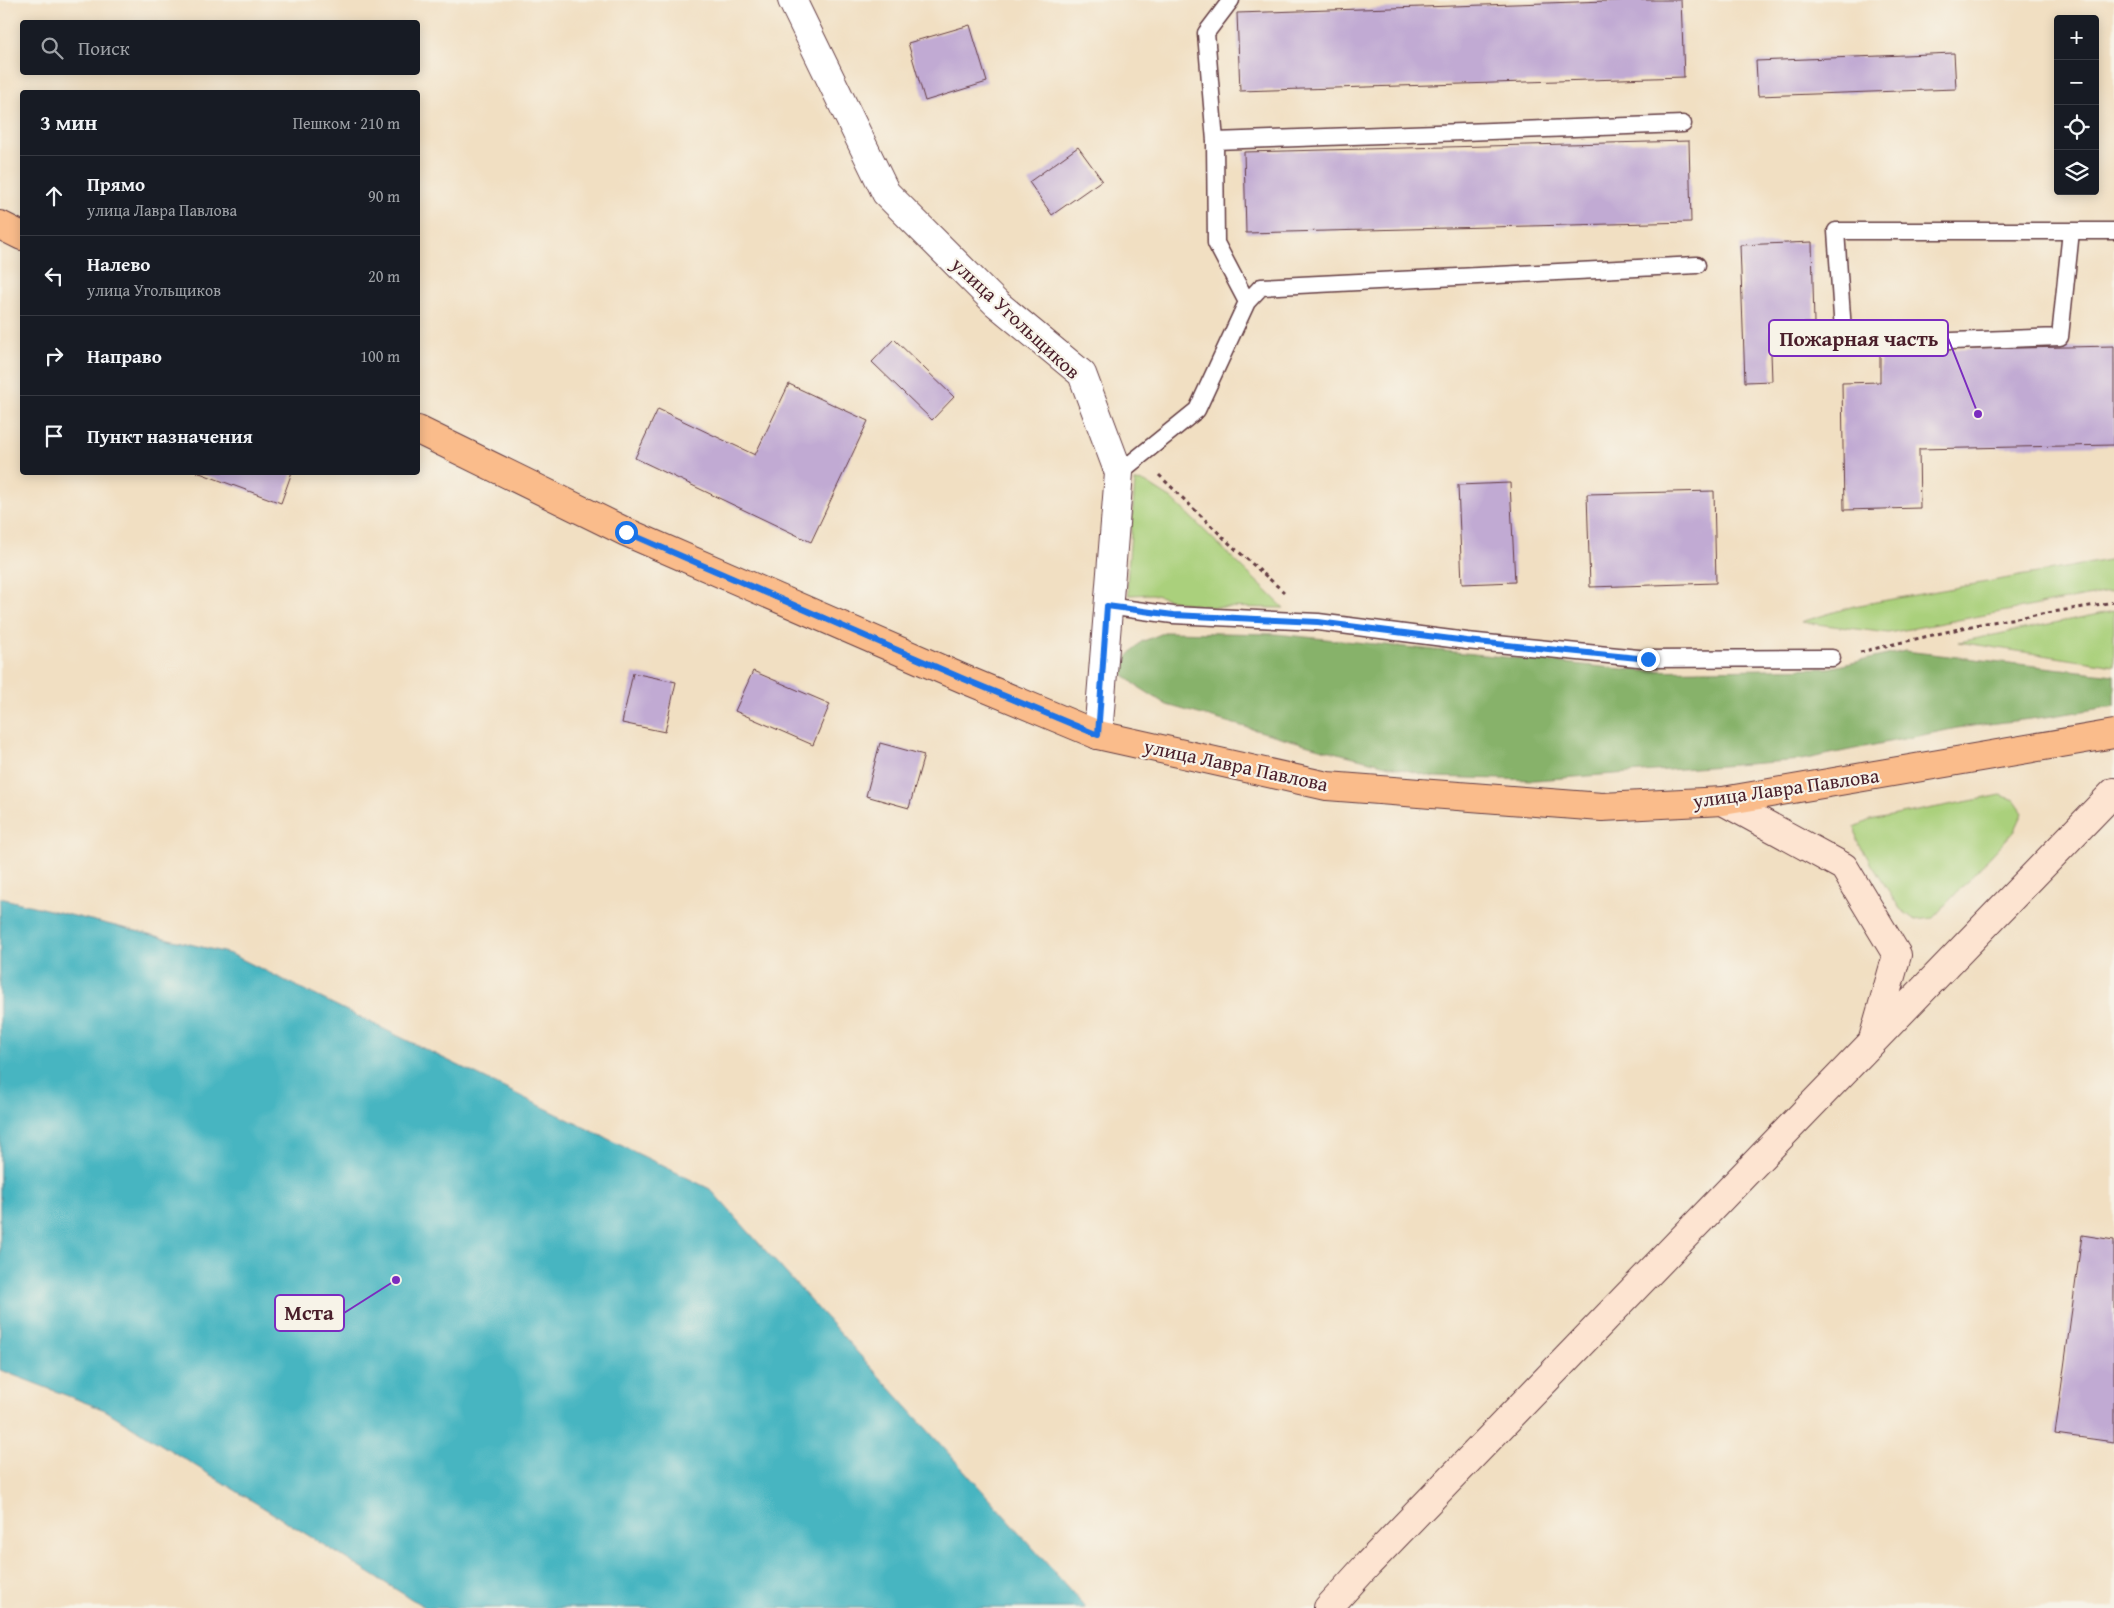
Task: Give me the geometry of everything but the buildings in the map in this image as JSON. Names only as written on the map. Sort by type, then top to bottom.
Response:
[{"type":"main road","points":[[0,225],[20,235]]},
{"type":"main road","name":"улица Лавра Павлова","points":[[420,431],[626,532],[1098,735],[1326,786],[1602,807],[1723,800],[2114,734]]},
{"type":"main road","points":[[1328,1608],[1369,1563],[2114,792]]},
{"type":"main road","points":[[1723,800],[1844,867],[1897,955],[1871,1043]]},
{"type":"street","name":"улица Угольщиков","points":[[792,0],[886,193],[996,303],[1082,374],[1120,473],[1107,606],[1098,735]]},
{"type":"lane","points":[[1231,0],[1206,33],[1215,141],[1216,243],[1247,302]]},
{"type":"lane","points":[[1215,141],[1684,124]]},
{"type":"lane","points":[[2072,231],[2060,338],[1844,345],[1836,232],[2072,231],[2114,231]]},
{"type":"lane","points":[[1120,473],[1197,410],[1247,302],[1260,287],[1696,265]]},
{"type":"lane","points":[[1107,606],[1173,615],[1318,622],[1467,641],[1648,659],[1832,658]]},
{"type":"path","points":[[1120,473],[1150,467],[1231,545],[1318,622]]},
{"type":"path","points":[[1832,658],[1980,624],[2114,602]]},
{"type":"green space","points":[[1135,481],[1145,482],[1172,499],[1284,608],[1211,607],[1179,602],[1152,594],[1129,595],[1127,584]]},
{"type":"green space","points":[[2114,559],[2114,591],[1888,633],[1801,622],[1854,606]]},
{"type":"green space","points":[[2114,611],[2114,666],[1959,642]]},
{"type":"green space","points":[[1166,632],[1276,634],[1642,671],[1829,668],[1905,651],[2114,675],[2114,706],[1957,728],[1801,760],[1535,780],[1434,777],[1330,751],[1167,705],[1137,686],[1123,674],[1125,659],[1141,642]]},
{"type":"green space","points":[[2001,795],[2014,800],[2023,813],[2015,830],[1933,918],[1915,920],[1900,909],[1857,841],[1855,827],[1870,820]]},
{"type":"water","points":[[0,898],[231,954],[710,1189],[1086,1608],[426,1608],[105,1410],[0,1370]]},
{"type":"place","name":"Пожарная часть","points":[[1978,414]]},
{"type":"place","name":"Мста","points":[[396,1280]]},
{"type":"route","points":[[626,532],[1098,735],[1107,606],[1173,615],[1318,622],[1467,641],[1648,659]]}]
